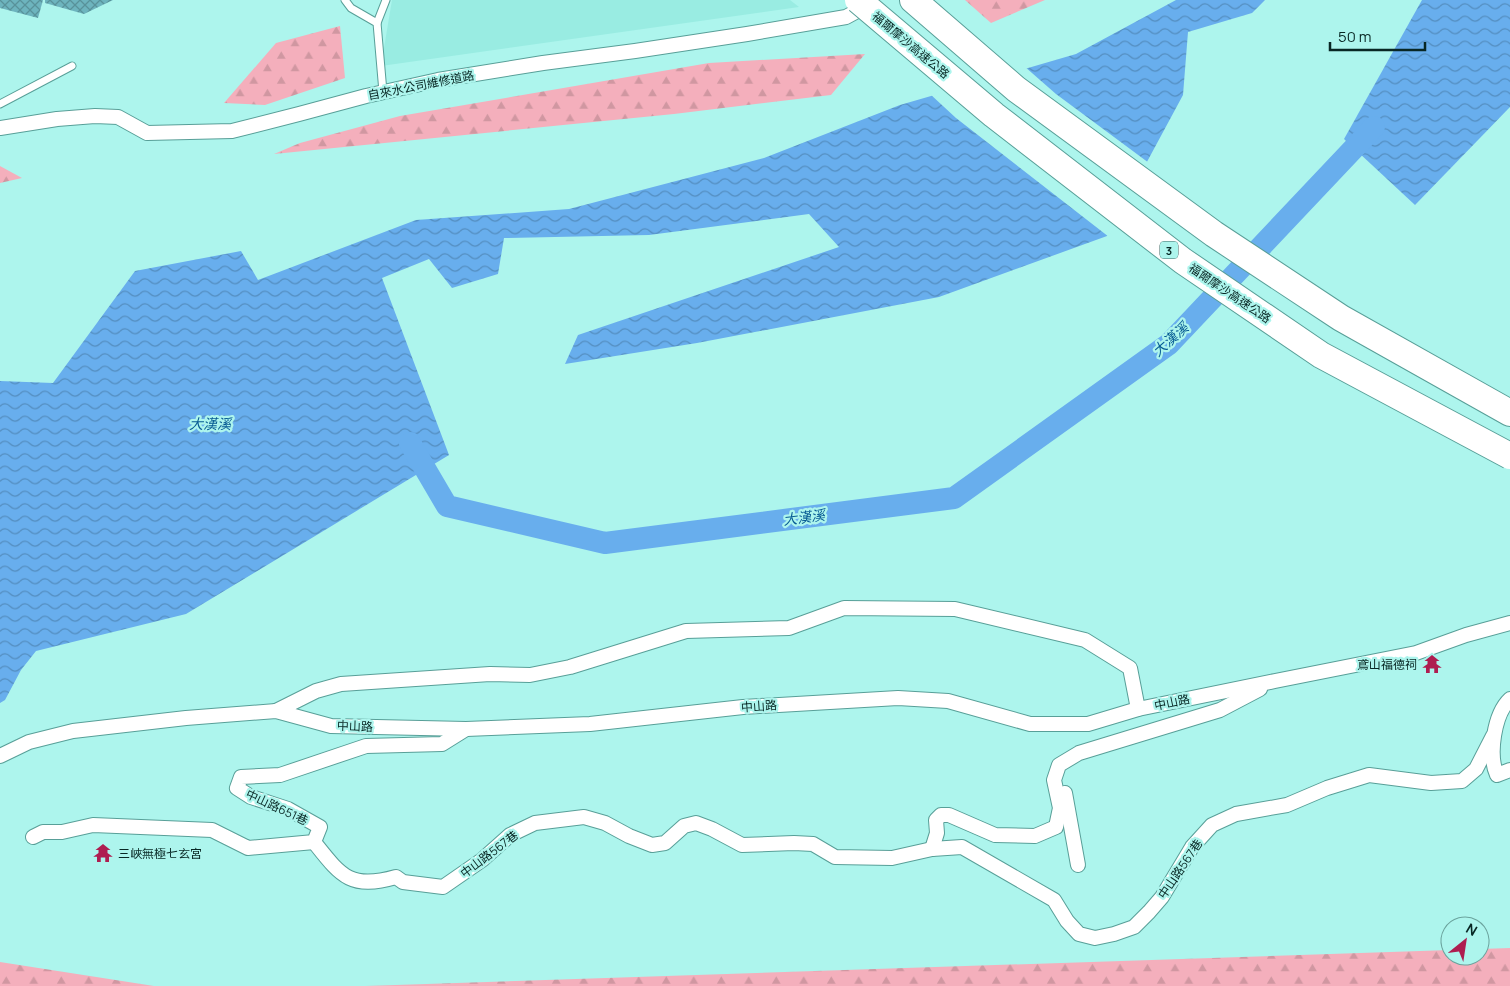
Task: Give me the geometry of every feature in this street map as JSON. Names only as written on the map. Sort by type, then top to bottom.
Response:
[{"type":"highway","points":[[913,0],[1016,89],[1214,234],[1341,318],[1510,414]]},
{"type":"highway","name":"福爾摩沙高速公路","points":[[852,8],[1184,261],[1321,355],[1510,456]]},
{"type":"street","name":"自來水公司維修道路","points":[[0,128],[57,119],[95,116],[118,117],[147,133],[232,131],[383,92],[448,78],[747,34],[877,0]]},
{"type":"street","points":[[276,711],[316,690],[341,684],[490,674],[530,675],[570,667],[686,630],[789,628],[844,608],[955,608],[1085,640],[1130,668],[1138,709]]},
{"type":"street","name":"中山路","points":[[0,756],[29,742],[73,731],[186,718],[276,711],[332,726],[466,729],[590,724],[743,707],[898,698],[948,701],[1030,724],[1088,724],[1138,709],[1416,653],[1466,635],[1510,623]]},
{"type":"street","points":[[932,848],[937,833],[936,820],[941,815],[949,815],[995,835],[1035,836],[1056,827],[1060,808],[1054,780],[1059,765],[1079,753],[1220,710],[1275,680]]},
{"type":"street","points":[[1510,699],[1504,704],[1493,736],[1493,766],[1497,775],[1510,770]]},
{"type":"street","name":"中山路651巷","points":[[33,837],[43,832],[62,832],[94,825],[212,830],[248,848],[314,842],[320,827],[288,809],[251,797],[237,788],[241,777],[280,775],[366,746],[442,744],[466,729]]},
{"type":"street","name":"中山路567巷","points":[[314,842],[333,867],[345,877],[360,881],[379,882],[396,877],[403,882],[443,887],[482,860],[510,835],[535,823],[584,816],[606,823],[628,836],[652,845],[665,843],[684,826],[696,823],[742,845],[813,844],[834,857],[892,858],[932,848],[962,847],[1054,900],[1067,921],[1079,934],[1095,938],[1134,927],[1162,896],[1192,847],[1212,825],[1236,814],[1287,805],[1327,788],[1369,775],[1431,783],[1462,781],[1476,769],[1493,736]]},
{"type":"street","points":[[1059,765],[1078,864]]},
{"type":"lane","points":[[345,0],[351,8],[377,23]]},
{"type":"lane","points":[[383,92],[377,23],[386,0]]},
{"type":"lane","points":[[0,104],[72,66]]},
{"type":"shaded area","points":[[392,0],[790,0],[799,7],[381,66]]},
{"type":"green space","points":[[965,0],[1045,0],[991,23]]},
{"type":"green space","points":[[340,26],[345,78],[265,105],[224,103],[276,43]]},
{"type":"green space","points":[[865,54],[831,95],[674,114],[274,154],[300,143],[400,116],[709,63]]},
{"type":"green space","points":[[0,166],[22,178],[0,183]]},
{"type":"green space","points":[[1510,948],[1510,986],[365,986],[1440,950],[1440,966],[1490,966],[1490,949]]},
{"type":"green space","points":[[0,962],[154,986],[0,986]]},
{"type":"water","name":"大漢溪","points":[[1176,0],[1265,0],[1252,13],[1188,32],[1183,95],[1107,236],[939,297],[697,343],[565,364],[578,335],[839,247],[809,214],[649,235],[504,238],[498,274],[452,288],[429,259],[382,278],[449,455],[186,614],[36,651],[21,670],[5,700],[0,703],[0,381],[53,383],[135,271],[241,251],[258,280],[416,220],[569,209],[764,158],[900,105],[1076,54]]},
{"type":"water","points":[[1422,0],[1510,0],[1510,107],[1415,205],[1344,139]]},
{"type":"pier","points":[[1024,66],[1056,94],[1149,163],[1109,237],[956,118],[930,94]]},
{"type":"building","points":[[0,0],[43,0],[38,18],[0,8]]},
{"type":"building","points":[[45,0],[113,0],[84,14],[45,3]]},
{"type":"waterway","name":"大漢溪","points":[[410,443],[447,506],[605,543],[954,498],[1169,344],[1374,127]]},
{"type":"place","name":"鳶山福德祠","points":[[1432,664]]},
{"type":"place","name":"三峽無極七玄宮","points":[[103,853]]}]
